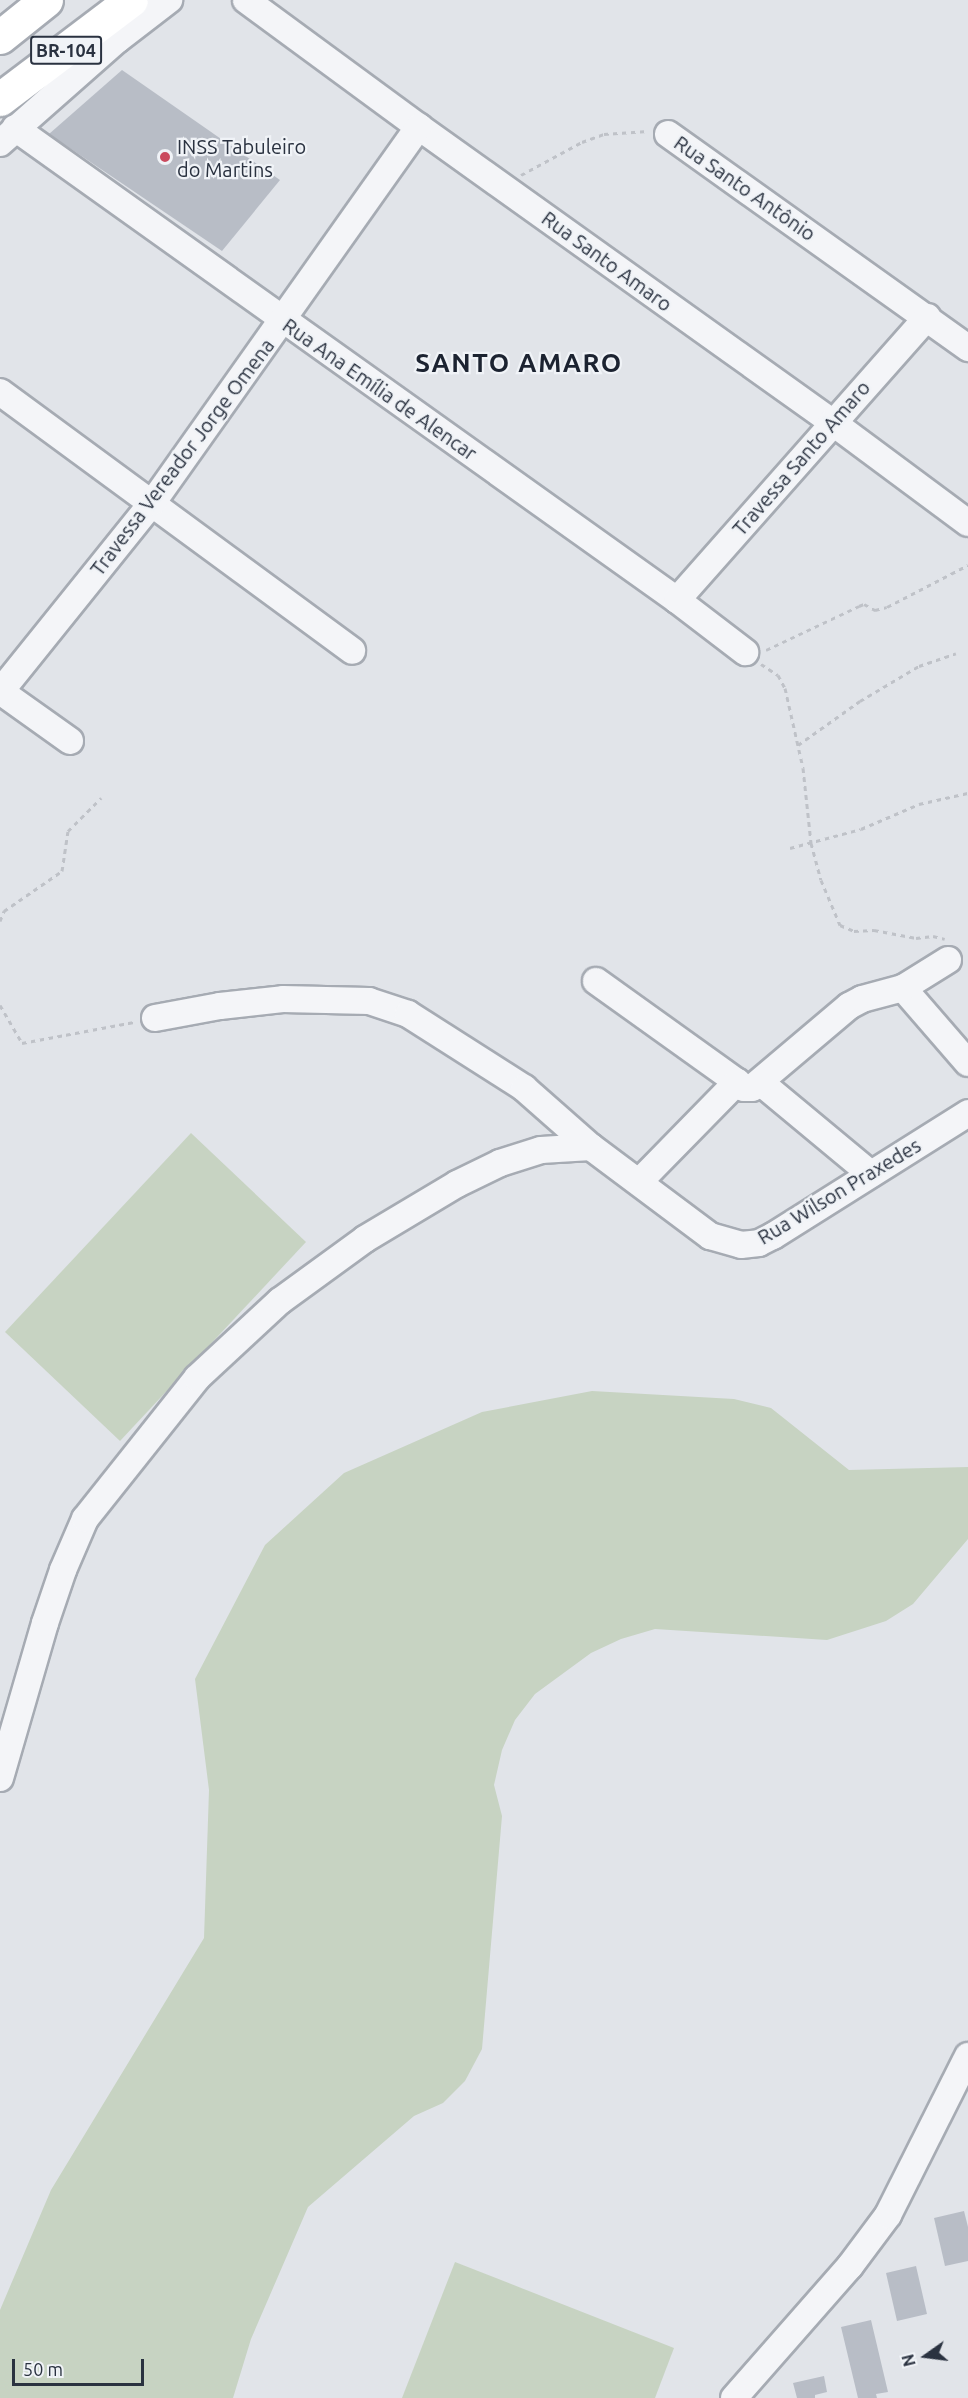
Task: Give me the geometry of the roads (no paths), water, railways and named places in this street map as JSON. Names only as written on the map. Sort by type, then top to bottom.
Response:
[{"type":"highway","name":"BR-104","points":[[0,37],[46,0]]},
{"type":"highway","name":"BR-104","points":[[0,99],[131,0]]},
{"type":"street","points":[[7,136],[117,40],[169,0]]},
{"type":"street","name":"Rua Santo Amaro","points":[[246,0],[419,127],[832,422],[968,523]]},
{"type":"street","name":"Travessa Vereador Jorge Omena","points":[[0,692],[153,502],[284,321],[419,127]]},
{"type":"street","name":"Rua Santo Antônio","points":[[668,134],[968,348]]},
{"type":"street","name":"Rua Ana Emília de Alencar","points":[[7,136],[284,321],[677,600],[748,655]]},
{"type":"street","name":"Travessa Santo Amaro","points":[[677,600],[927,317]]},
{"type":"street","points":[[0,392],[153,502],[352,651]]},
{"type":"street","points":[[0,692],[70,741]]},
{"type":"street","points":[[640,1181],[748,1082],[849,1006],[861,999],[903,988],[948,960]]},
{"type":"street","points":[[596,981],[748,1082],[870,1174]]},
{"type":"street","points":[[903,988],[968,1063]]},
{"type":"street","name":"Rua Wilson Praxedes","points":[[155,1018],[220,1006],[283,999],[369,1001],[386,1006],[426,1023],[524,1088],[591,1148],[640,1181],[710,1236],[741,1245],[759,1243],[773,1236],[968,1113]]},
{"type":"street","points":[[0,1778],[45,1623],[63,1570],[85,1519],[197,1378],[280,1301],[365,1239],[457,1184],[500,1163],[541,1150],[591,1148]]},
{"type":"street","points":[[734,2398],[850,2266],[888,2215],[968,2056]]},
{"type":"place","name":"INSS Tabuleiro do Martins","points":[[165,157]]},
{"type":"district","name":"SANTO AMARO","points":[[519,363]]}]
